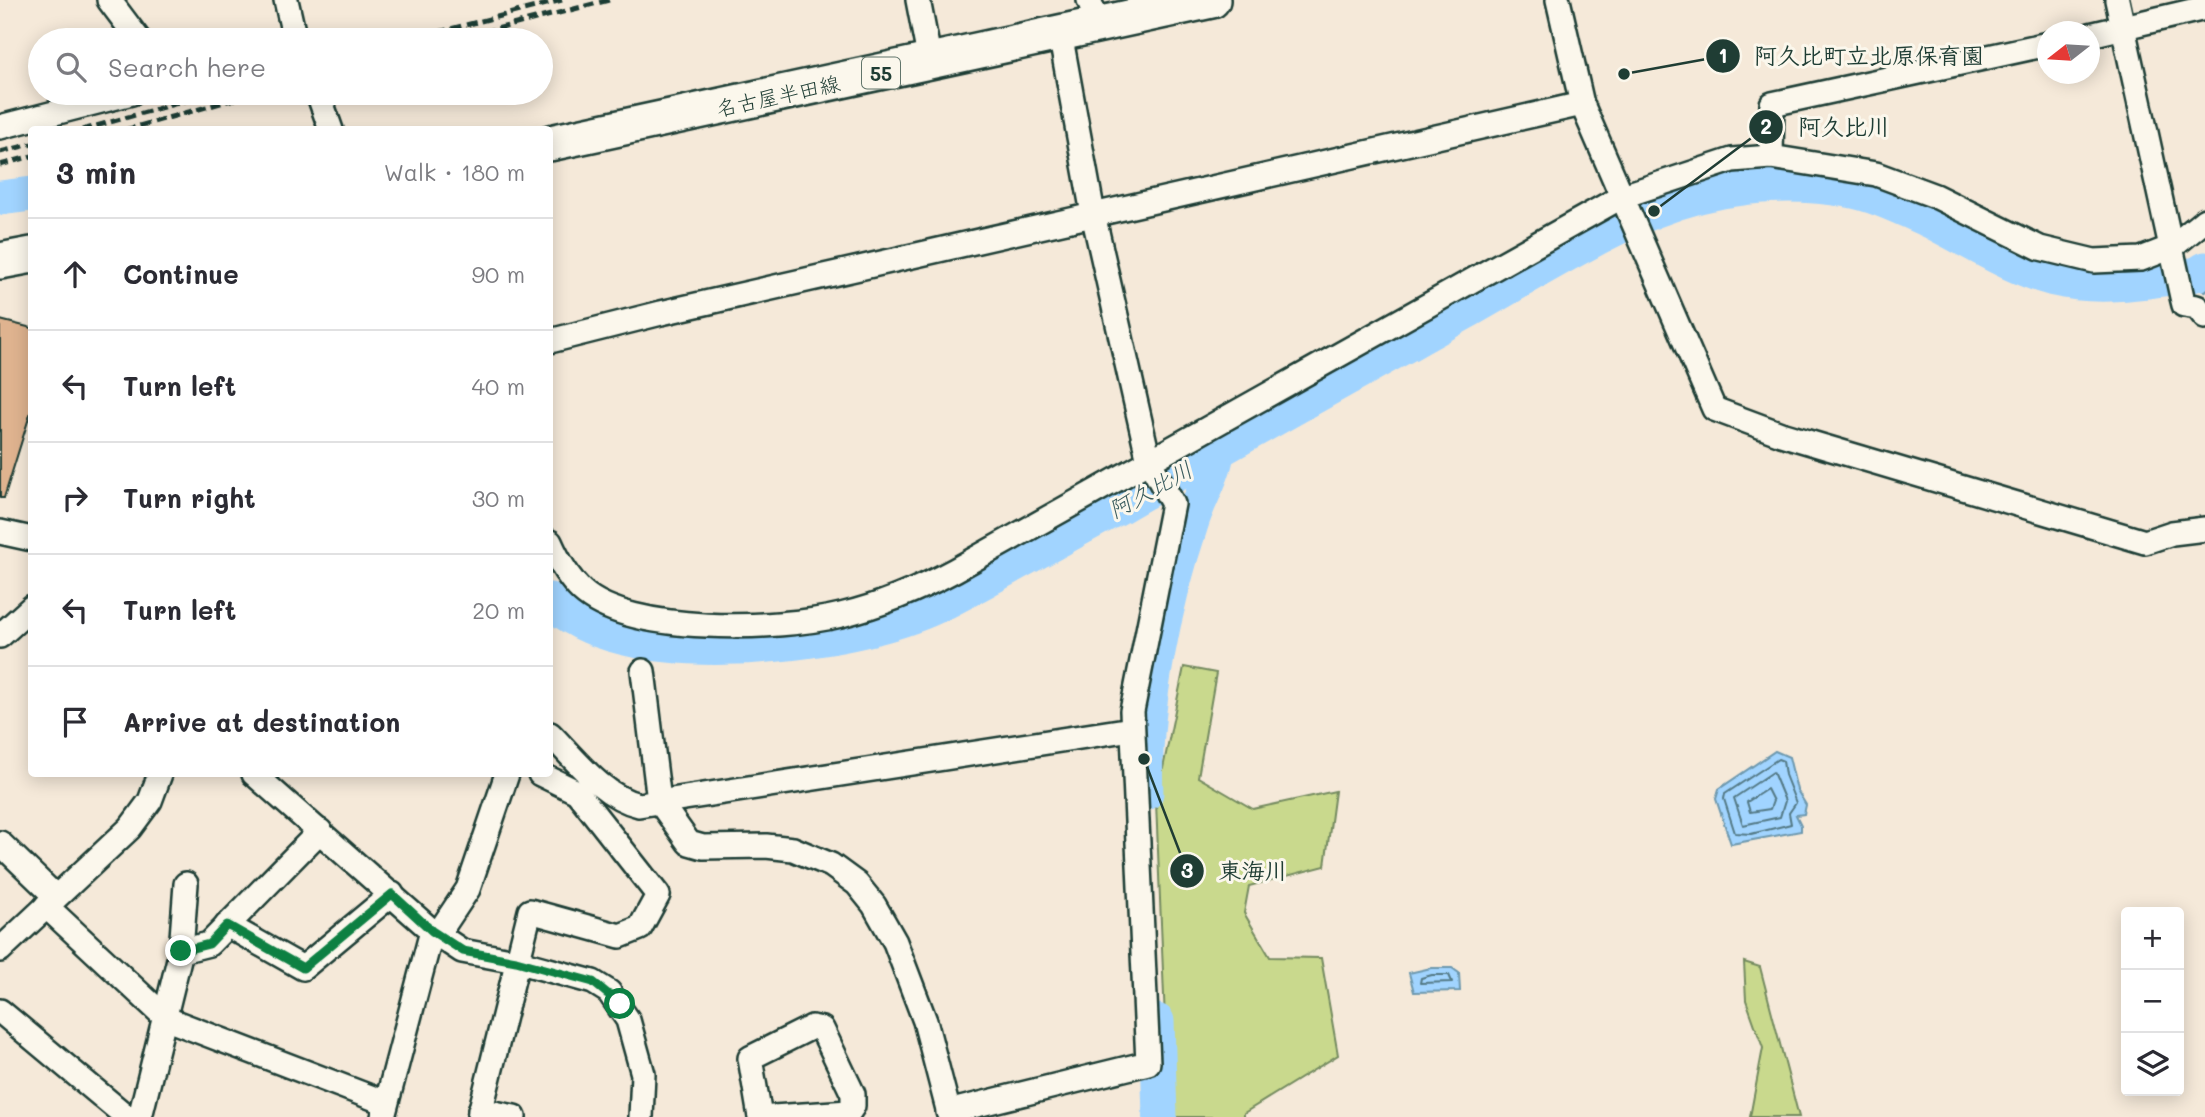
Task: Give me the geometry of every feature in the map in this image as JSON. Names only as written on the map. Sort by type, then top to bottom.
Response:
[{"type":"main road","name":"名古屋半田線","points":[[553,142],[1060,33],[1094,12],[1212,0]]},
{"type":"main road","points":[[0,261],[28,256]]},
{"type":"street","points":[[109,0],[130,28]]},
{"type":"street","points":[[286,0],[293,28]]},
{"type":"street","points":[[918,0],[930,62]]},
{"type":"street","points":[[1558,0],[1583,104],[1646,247],[1679,333],[1702,376],[1714,409],[1781,434],[2145,541],[2205,529]]},
{"type":"street","points":[[2118,0],[2184,305],[2197,307],[2205,317]]},
{"type":"street","points":[[2100,33],[2205,8]]},
{"type":"street","points":[[643,671],[659,801],[689,843],[703,847],[766,846],[793,849],[831,865],[857,884],[874,905],[895,942],[925,1021],[949,1115],[1148,1063],[1132,711],[1173,504],[1149,461],[1093,214],[1060,33]]},
{"type":"street","points":[[1772,157],[1772,104],[2037,46]]},
{"type":"street","points":[[553,340],[661,313],[1583,104]]},
{"type":"street","points":[[0,127],[85,105]]},
{"type":"street","points":[[322,105],[330,126]]},
{"type":"street","points":[[553,548],[562,568],[582,591],[623,614],[711,625],[807,621],[870,607],[917,590],[1623,196],[1731,160],[1772,157],[1849,169],[1896,181],[1936,196],[2040,248],[2065,255],[2122,261],[2141,258],[2172,247],[2205,220]]},
{"type":"street","points":[[0,532],[28,538]]},
{"type":"street","points":[[0,636],[28,616]]},
{"type":"street","points":[[553,737],[618,797],[639,805],[1132,729]]},
{"type":"street","points":[[0,950],[130,828],[150,801],[159,777]]},
{"type":"street","points":[[257,777],[435,932],[463,951],[516,961],[593,982],[620,1004],[628,1020],[643,1074],[641,1117]]},
{"type":"street","points":[[0,843],[51,902],[167,1019],[385,1110],[435,932],[468,889],[506,777]]},
{"type":"street","points":[[514,1117],[480,1114],[530,911],[620,936],[640,928],[658,895],[577,792],[546,777]]},
{"type":"street","points":[[181,951],[209,944],[320,831]]},
{"type":"street","points":[[140,1117],[167,1019],[181,951],[186,884]]},
{"type":"street","points":[[227,925],[303,968],[392,894]]},
{"type":"street","points":[[0,1011],[127,1117]]},
{"type":"street","points":[[760,1117],[750,1058],[812,1027],[822,1029],[853,1094],[853,1106],[849,1112],[773,1117]]},
{"type":"green space","points":[[1184,667],[1216,673],[1198,777],[1253,809],[1335,791],[1325,866],[1249,886],[1244,913],[1270,957],[1321,958],[1338,1055],[1244,1113],[1244,1117],[1169,1117],[1156,802]]},
{"type":"green space","points":[[1744,962],[1760,967],[1799,1117],[1750,1117],[1763,1048],[1746,1000]]},
{"type":"water","points":[[1775,751],[1789,757],[1797,790],[1806,805],[1804,814],[1796,815],[1801,831],[1731,844],[1716,799],[1719,789]]},
{"type":"water","points":[[1431,968],[1452,968],[1459,973],[1460,991],[1414,992],[1409,973]]},
{"type":"building","points":[[0,320],[28,327],[28,421],[4,498],[0,498]]},
{"type":"waterway","name":"阿久比川","points":[[553,602],[582,623],[624,638],[673,646],[778,644],[828,637],[912,616],[954,598],[1119,507],[1581,246],[1677,202],[1725,190],[1799,185],[1857,192],[1924,218],[2020,267],[2054,279],[2072,282],[2143,282],[2197,274],[2205,269]]},
{"type":"waterway","name":"阿久比川","points":[[0,198],[28,194]]},
{"type":"waterway","points":[[2197,274],[2205,289]]},
{"type":"waterway","points":[[1146,793],[1151,692],[1164,623],[1181,555],[1217,453]]},
{"type":"waterway","points":[[1157,1021],[1160,1117]]},
{"type":"railway","points":[[454,28],[562,0]]},
{"type":"railway","points":[[500,28],[609,0]]},
{"type":"railway","points":[[96,126],[171,105]]},
{"type":"railway","points":[[139,126],[214,105]]},
{"type":"railway","points":[[0,152],[28,145]]},
{"type":"railway","points":[[0,165],[28,157]]},
{"type":"place","name":"阿久比町立北原保育園","points":[[1624,74]]},
{"type":"place","name":"阿久比川","points":[[1654,211]]},
{"type":"place","name":"東海川","points":[[1144,759]]},
{"type":"route","points":[[181,951],[209,944],[227,925],[303,968],[392,894],[432,931],[463,951],[516,961],[593,982],[609,992],[620,1004]]}]
